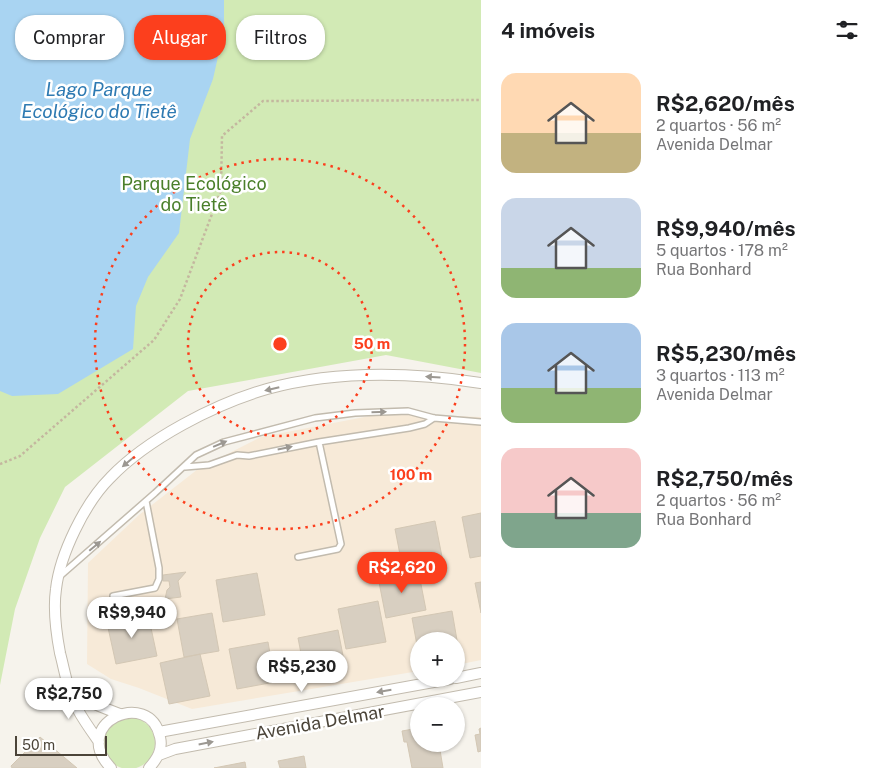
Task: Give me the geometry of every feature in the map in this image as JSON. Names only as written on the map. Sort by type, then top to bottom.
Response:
[{"type":"street","points":[[99,742],[78,710],[68,685],[58,640],[55,613],[58,578],[71,537],[90,504],[110,478],[143,450],[200,415],[267,389],[321,378],[380,374],[446,378],[481,384]]},
{"type":"street","points":[[465,676],[481,673]]},
{"type":"street","points":[[68,685],[93,705],[120,714]]},
{"type":"street","name":"Avenida Delmar","points":[[159,732],[410,686]]},
{"type":"street","name":"Avenida Delmar","points":[[155,763],[175,749],[481,692]]},
{"type":"street","points":[[111,768],[104,761],[100,752],[100,733],[112,718],[129,712],[147,717],[159,732],[161,739],[155,763]]},
{"type":"lane","points":[[58,578],[196,455],[224,442],[315,418],[355,413],[408,411],[434,418],[481,422]]},
{"type":"lane","points":[[184,467],[209,465],[238,455],[249,456],[319,442],[409,428],[425,424],[434,418]]},
{"type":"lane","points":[[298,557],[338,549],[341,544],[319,442]]},
{"type":"lane","points":[[113,596],[155,588],[159,579],[159,568],[146,501]]},
{"type":"path","points":[[0,464],[20,456],[154,340],[180,299],[221,190],[222,136],[263,100],[481,100]]},
{"type":"shaded area","points":[[385,413],[481,417],[481,660],[465,663],[465,632],[410,632],[410,673],[192,709],[111,679],[87,664],[88,563],[139,515],[198,469],[261,437]]},
{"type":"green space","name":"Parque Ecológico do Tietê","points":[[0,0],[481,0],[481,373],[386,355],[188,391],[65,487],[40,538],[15,609],[0,685]]},
{"type":"green space","points":[[129,717],[139,719],[147,725],[153,733],[155,743],[153,753],[147,761],[139,767],[129,769],[119,767],[111,761],[105,753],[103,743],[105,733],[111,725],[119,719]]},
{"type":"water","name":"Lago Parque Ecológico do Tietê","points":[[0,0],[224,0],[224,15],[134,15],[134,60],[217,60],[213,79],[190,139],[179,233],[148,277],[136,306],[133,349],[58,394],[12,396],[0,391]]},
{"type":"building","points":[[481,513],[481,556],[470,558],[462,517]]},
{"type":"building","points":[[435,521],[443,562],[403,570],[395,529]]},
{"type":"building","points":[[418,569],[426,610],[386,618],[378,577]]},
{"type":"building","points":[[186,572],[178,581],[181,597],[165,599],[167,590],[170,587],[169,581],[163,581],[163,575]]},
{"type":"building","points":[[257,573],[265,615],[223,622],[216,580]]},
{"type":"building","points":[[481,582],[481,613],[475,583]]},
{"type":"building","points":[[378,601],[386,642],[346,649],[338,609]]},
{"type":"building","points":[[452,611],[456,632],[415,632],[412,618]]},
{"type":"building","points":[[212,613],[219,651],[184,657],[177,619]]},
{"type":"building","points":[[148,614],[157,656],[116,664],[107,623]]},
{"type":"building","points":[[338,630],[346,671],[306,679],[298,638]]},
{"type":"building","points":[[268,642],[275,682],[237,689],[229,649]]},
{"type":"building","points":[[200,654],[210,696],[169,704],[160,663]]},
{"type":"building","points":[[481,728],[481,751],[478,752],[475,735],[480,734],[479,729]]},
{"type":"building","points":[[410,730],[410,752],[440,752],[443,768],[412,768],[407,742],[404,742],[402,731]]},
{"type":"building","points":[[40,737],[77,768],[12,768],[11,766]]},
{"type":"building","points":[[304,756],[306,768],[280,768],[278,761]]},
{"type":"building","points":[[245,762],[246,768],[214,768]]}]
